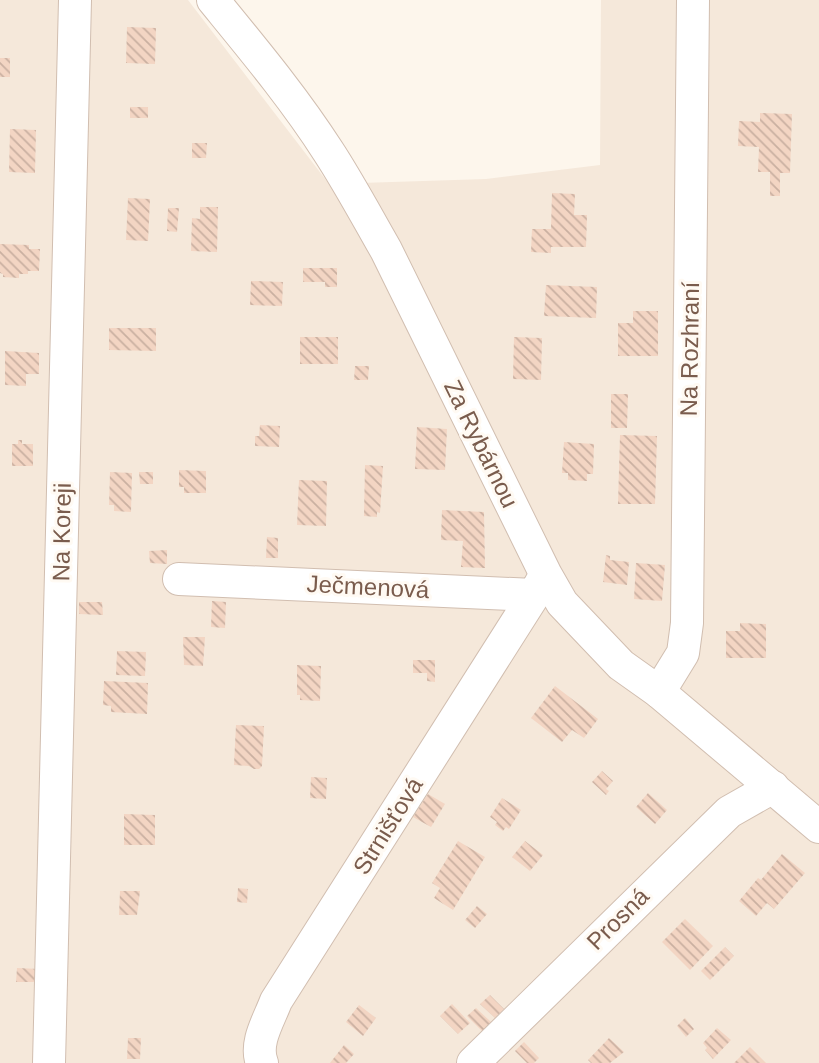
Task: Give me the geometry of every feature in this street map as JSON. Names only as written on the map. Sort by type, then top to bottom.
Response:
[{"type":"street","name":"Na Koreji","points":[[49,1063],[75,0]]},
{"type":"street","name":"Za Rybárnou","points":[[213,0],[284,89],[327,149],[386,250],[540,585],[562,603],[621,666],[659,691],[819,827]]},
{"type":"street","name":"Na Rozhraní","points":[[659,691],[683,653],[687,623],[693,0]]},
{"type":"street","name":"Ječmenová","points":[[179,579],[540,585]]},
{"type":"street","name":"Strnišťová","points":[[262,1063],[260,1056],[263,1034],[276,1002],[540,585]]},
{"type":"street","name":"Prosná","points":[[473,1063],[729,813],[773,787]]},
{"type":"shaded area","points":[[0,0],[188,0],[329,184],[486,179],[600,165],[601,0],[819,0],[819,1063],[0,1063]]},
{"type":"building","points":[[127,27],[156,28],[155,64],[126,63]]},
{"type":"building","points":[[0,58],[10,58],[10,77],[0,77]]},
{"type":"building","points":[[130,107],[148,107],[148,118],[130,118]]},
{"type":"building","points":[[760,113],[792,114],[790,173],[780,173],[780,196],[770,196],[770,172],[758,172],[759,147],[738,146],[739,121],[760,122]]},
{"type":"building","points":[[10,129],[36,130],[35,173],[9,172]]},
{"type":"building","points":[[192,143],[207,143],[206,158],[192,158]]},
{"type":"building","points":[[552,193],[575,194],[574,215],[587,215],[586,247],[551,247],[551,253],[531,252],[532,229],[551,229]]},
{"type":"building","points":[[128,198],[150,199],[148,241],[126,240]]},
{"type":"building","points":[[200,207],[218,207],[217,252],[191,251],[192,218],[200,219]]},
{"type":"building","points":[[168,208],[179,208],[177,232],[167,231]]},
{"type":"building","points":[[0,244],[29,245],[29,249],[40,249],[39,271],[19,274],[19,278],[3,277],[0,273]]},
{"type":"building","points":[[303,268],[337,268],[337,287],[325,287],[325,282],[303,282]]},
{"type":"building","points":[[251,281],[283,282],[282,306],[250,305]]},
{"type":"building","points":[[546,285],[597,287],[596,318],[544,316]]},
{"type":"building","points":[[633,311],[658,311],[658,356],[618,356],[618,323],[633,323]]},
{"type":"building","points":[[109,328],[156,328],[156,351],[109,350]]},
{"type":"building","points":[[300,337],[338,337],[338,364],[300,364]]},
{"type":"building","points":[[514,337],[542,338],[541,380],[513,379]]},
{"type":"building","points":[[5,351],[39,353],[39,374],[26,374],[26,386],[5,385]]},
{"type":"building","points":[[355,366],[369,366],[368,380],[354,380]]},
{"type":"building","points":[[611,394],[628,394],[627,428],[611,428]]},
{"type":"building","points":[[260,425],[280,426],[279,447],[255,446],[255,436],[259,436]]},
{"type":"building","points":[[417,427],[447,429],[445,470],[415,469]]},
{"type":"building","points":[[620,435],[657,436],[655,504],[618,504]]},
{"type":"building","points":[[18,440],[22,440],[22,444],[33,444],[33,466],[12,466],[12,444],[18,444]]},
{"type":"building","points":[[564,442],[594,444],[593,474],[587,474],[587,481],[568,480],[568,473],[562,473]]},
{"type":"building","points":[[365,465],[383,466],[380,513],[377,512],[377,517],[364,516]]},
{"type":"building","points":[[179,470],[206,471],[206,493],[184,493],[184,487],[179,487]]},
{"type":"building","points":[[110,472],[132,473],[131,512],[114,511],[114,505],[109,505]]},
{"type":"building","points":[[139,472],[153,472],[153,484],[140,484]]},
{"type":"building","points":[[299,480],[327,481],[326,526],[297,525]]},
{"type":"building","points":[[442,510],[484,512],[485,568],[461,567],[463,541],[441,540]]},
{"type":"building","points":[[267,537],[278,538],[278,558],[266,558]]},
{"type":"building","points":[[167,550],[167,564],[150,563],[149,551]]},
{"type":"building","points":[[606,555],[610,556],[610,560],[629,562],[627,585],[603,582]]},
{"type":"building","points":[[636,563],[665,565],[662,601],[634,599]]},
{"type":"building","points":[[212,601],[226,602],[225,628],[211,627]]},
{"type":"building","points":[[79,602],[102,602],[103,615],[79,614]]},
{"type":"building","points":[[740,623],[766,624],[766,658],[726,658],[726,631],[740,631]]},
{"type":"building","points":[[183,637],[205,637],[203,666],[184,665]]},
{"type":"building","points":[[117,651],[146,652],[145,676],[116,675]]},
{"type":"building","points":[[413,660],[435,660],[435,682],[427,681],[427,673],[413,673]]},
{"type":"building","points":[[297,665],[321,666],[320,701],[300,700],[300,695],[297,695]]},
{"type":"building","points":[[104,681],[148,683],[147,714],[111,712],[111,706],[103,705]]},
{"type":"building","points":[[555,686],[598,719],[584,738],[572,730],[562,742],[531,718]]},
{"type":"building","points":[[236,725],[264,726],[262,766],[259,769],[234,765]]},
{"type":"building","points":[[602,771],[613,781],[606,789],[609,791],[606,795],[592,782]]},
{"type":"building","points":[[311,777],[327,778],[326,799],[310,798]]},
{"type":"building","points":[[648,793],[667,810],[655,824],[636,807]]},
{"type":"building","points":[[428,794],[445,804],[431,827],[413,817]]},
{"type":"building","points":[[502,798],[521,810],[509,829],[506,827],[503,831],[490,817]]},
{"type":"building","points":[[124,814],[155,815],[155,845],[124,845]]},
{"type":"building","points":[[458,841],[485,857],[453,910],[434,898],[440,888],[432,883]]},
{"type":"building","points":[[525,841],[543,855],[530,871],[512,857]]},
{"type":"building","points":[[782,854],[805,873],[774,909],[767,903],[756,916],[739,901]]},
{"type":"building","points":[[238,888],[248,889],[247,903],[237,902]]},
{"type":"building","points":[[120,891],[140,891],[137,915],[119,915]]},
{"type":"building","points":[[477,906],[487,914],[475,928],[465,920]]},
{"type":"building","points":[[685,919],[713,946],[690,970],[662,942]]},
{"type":"building","points":[[725,947],[734,956],[710,980],[701,971]]},
{"type":"building","points":[[17,968],[39,969],[38,982],[16,982]]},
{"type":"building","points":[[490,995],[504,1009],[495,1018],[480,1004]]},
{"type":"building","points":[[452,1004],[470,1023],[458,1034],[440,1016]]},
{"type":"building","points":[[359,1005],[376,1018],[363,1036],[346,1022]]},
{"type":"building","points":[[476,1008],[491,1022],[482,1031],[467,1016]]},
{"type":"building","points":[[685,1018],[694,1029],[686,1037],[677,1026]]},
{"type":"building","points":[[717,1028],[731,1040],[713,1059],[703,1043]]},
{"type":"building","points":[[128,1038],[141,1038],[140,1059],[127,1059]]},
{"type":"building","points":[[609,1038],[624,1052],[610,1063],[591,1063],[588,1060]]},
{"type":"building","points":[[524,1042],[539,1058],[534,1063],[527,1063],[515,1051]]},
{"type":"building","points":[[344,1045],[354,1054],[346,1063],[330,1063]]},
{"type":"building","points":[[750,1047],[766,1063],[734,1063]]}]
